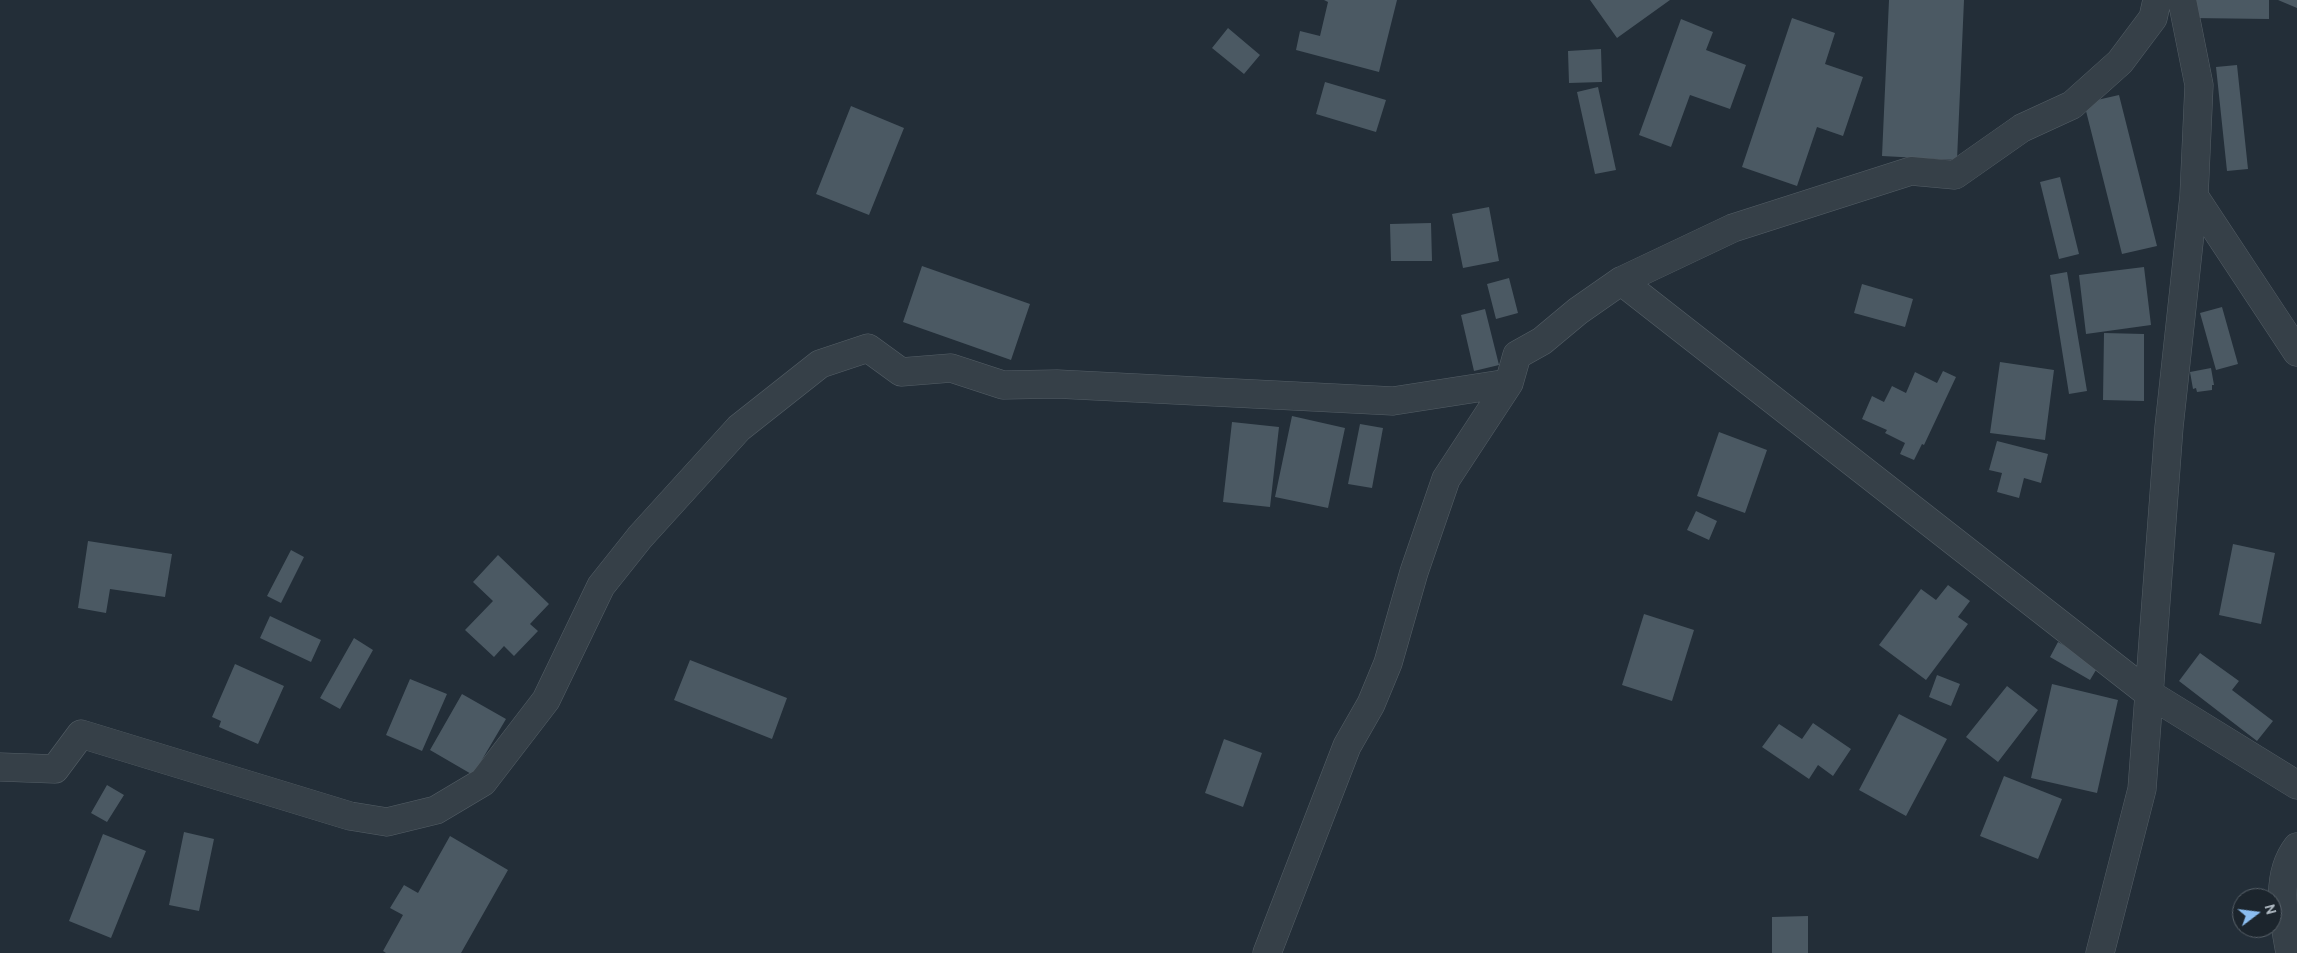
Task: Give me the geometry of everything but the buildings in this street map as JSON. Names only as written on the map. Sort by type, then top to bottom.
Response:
[{"type":"street","points":[[1267,953],[1347,746],[1371,704],[1388,664],[1414,572],[1446,479],[1509,383],[1517,355],[1542,341],[1620,280],[1733,228],[1911,171],[1955,175],[2022,128],[2072,105],[2120,62],[2153,18],[2157,0]]},
{"type":"street","points":[[2100,953],[2142,789],[2169,427],[2194,196],[2199,85],[2182,0]]},
{"type":"street","points":[[2194,196],[2297,352]]},
{"type":"street","points":[[1620,280],[2148,693],[2297,785]]},
{"type":"street","points":[[0,768],[55,768],[81,734],[350,816],[387,822],[436,810],[483,782],[511,748],[546,700],[601,586],[640,537],[739,428],[820,364],[868,348],[901,372],[951,368],[1003,385],[1057,384],[1393,401],[1509,383]]},
{"type":"street","points":[[2290,953],[2283,917],[2283,889],[2286,868],[2297,847]]}]
